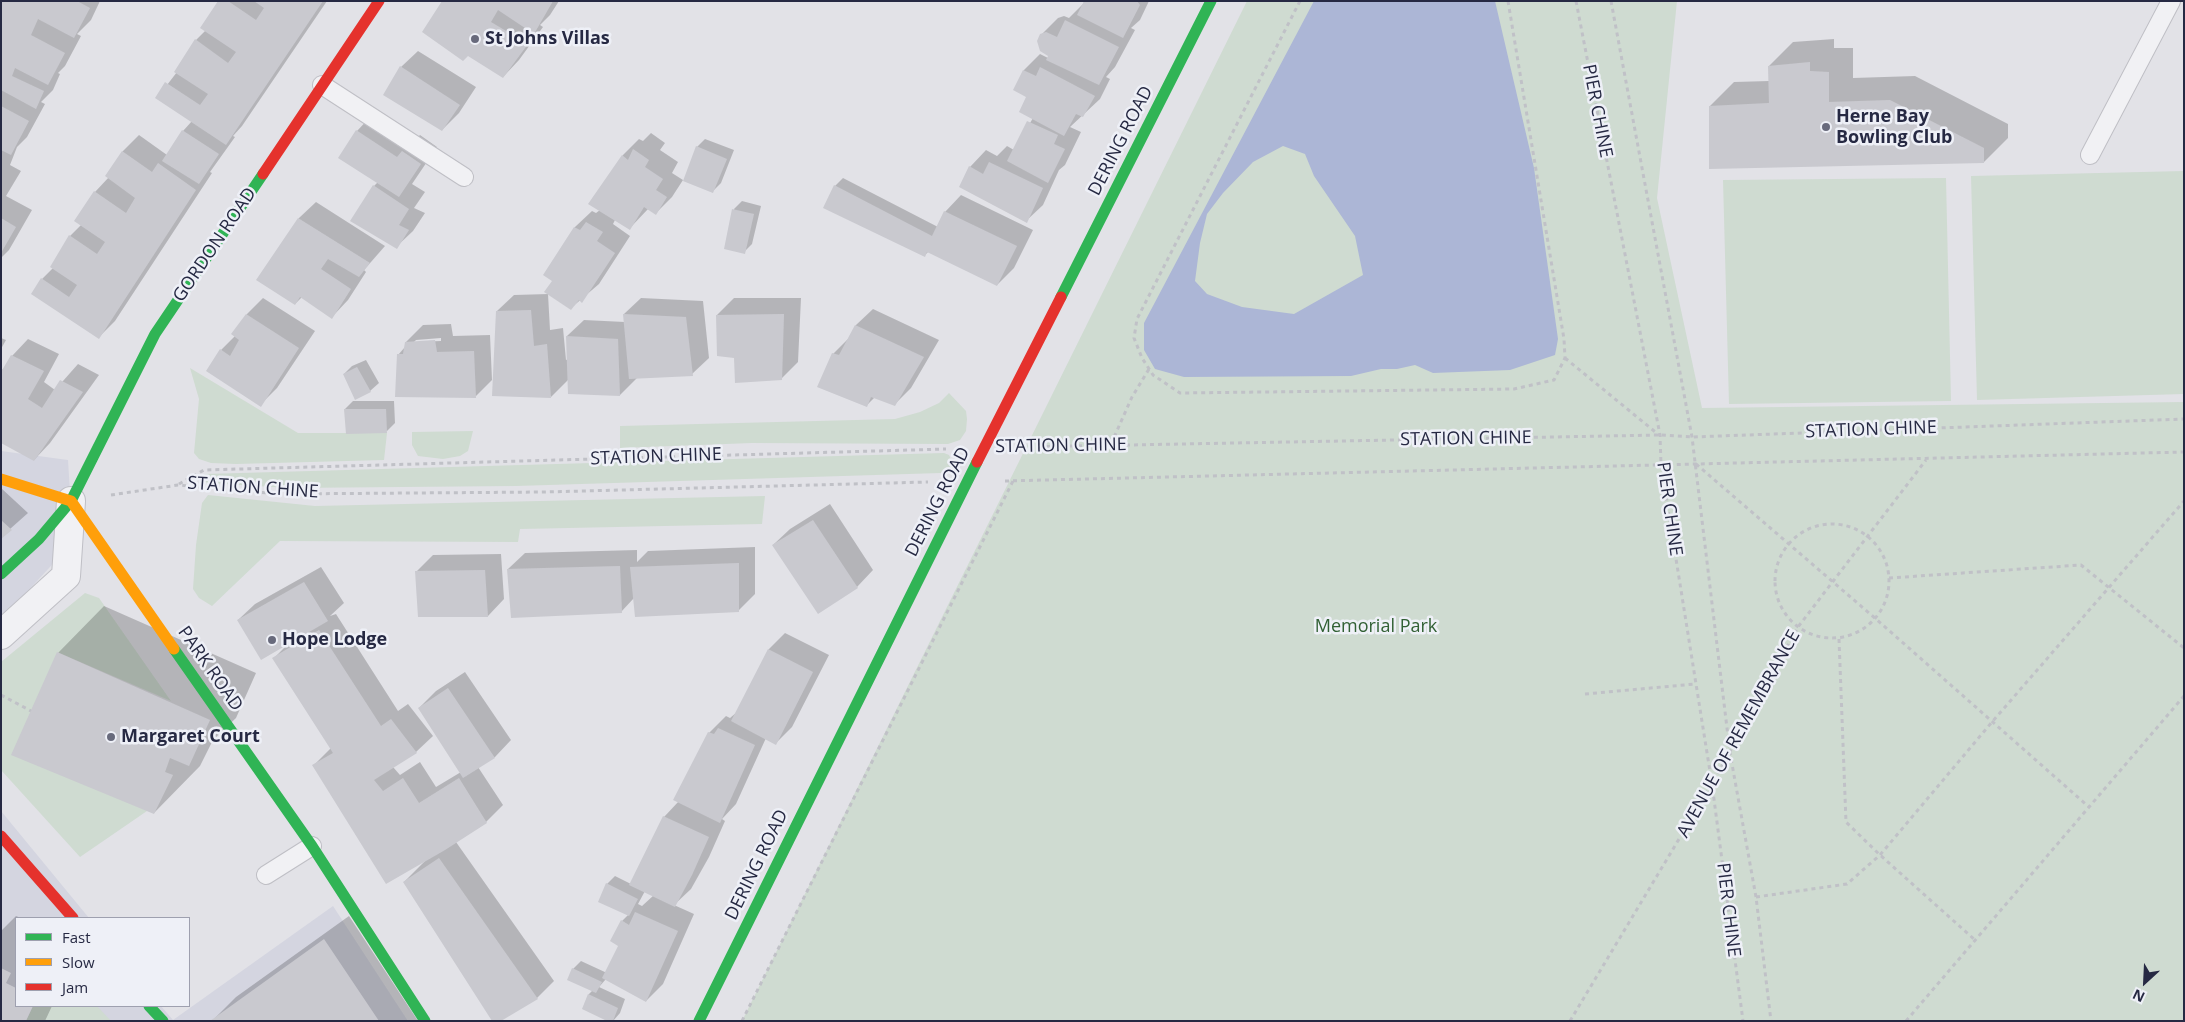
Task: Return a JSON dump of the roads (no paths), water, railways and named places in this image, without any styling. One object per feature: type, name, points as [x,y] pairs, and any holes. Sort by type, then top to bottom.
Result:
[{"type":"street","name":"GORDON ROAD","points":[[1,574],[39,539],[71,500],[156,334],[379,1]]},
{"type":"street","name":"DERING ROAD","points":[[699,1021],[967,481],[986,448],[1211,1]]},
{"type":"street","points":[[1,479],[71,500]]},
{"type":"street","name":"GORDON ROAD","points":[[1,635],[66,576],[71,500]]},
{"type":"street","name":"PARK ROAD","points":[[71,500],[312,846],[425,1021]]},
{"type":"street","points":[[1,836],[72,917]]},
{"type":"street","points":[[150,1007],[162,1021]]},
{"type":"lane","points":[[2090,155],[2171,1]]},
{"type":"lane","points":[[322,85],[464,177]]},
{"type":"lane","points":[[266,875],[312,846]]},
{"type":"water","points":[[1314,1],[1495,1],[1534,168],[1558,339],[1555,355],[1510,370],[1433,373],[1415,365],[1397,369],[1381,369],[1351,376],[1184,377],[1155,369],[1144,350],[1144,323]],"holes":[[[1283,146],[1305,154],[1314,176],[1355,236],[1363,275],[1294,314],[1242,307],[1207,294],[1195,281],[1200,243],[1207,214],[1223,193],[1253,162]]]},
{"type":"place","name":"St Johns Villas","points":[[475,39]]},
{"type":"place","name":"Herne Bay Bowling Club","points":[[1826,127]]},
{"type":"place","name":"Hope Lodge","points":[[272,640]]},
{"type":"place","name":"Margaret Court","points":[[111,737]]},
{"type":"park label","name":"Memorial Park","points":[[1376,627]]}]
